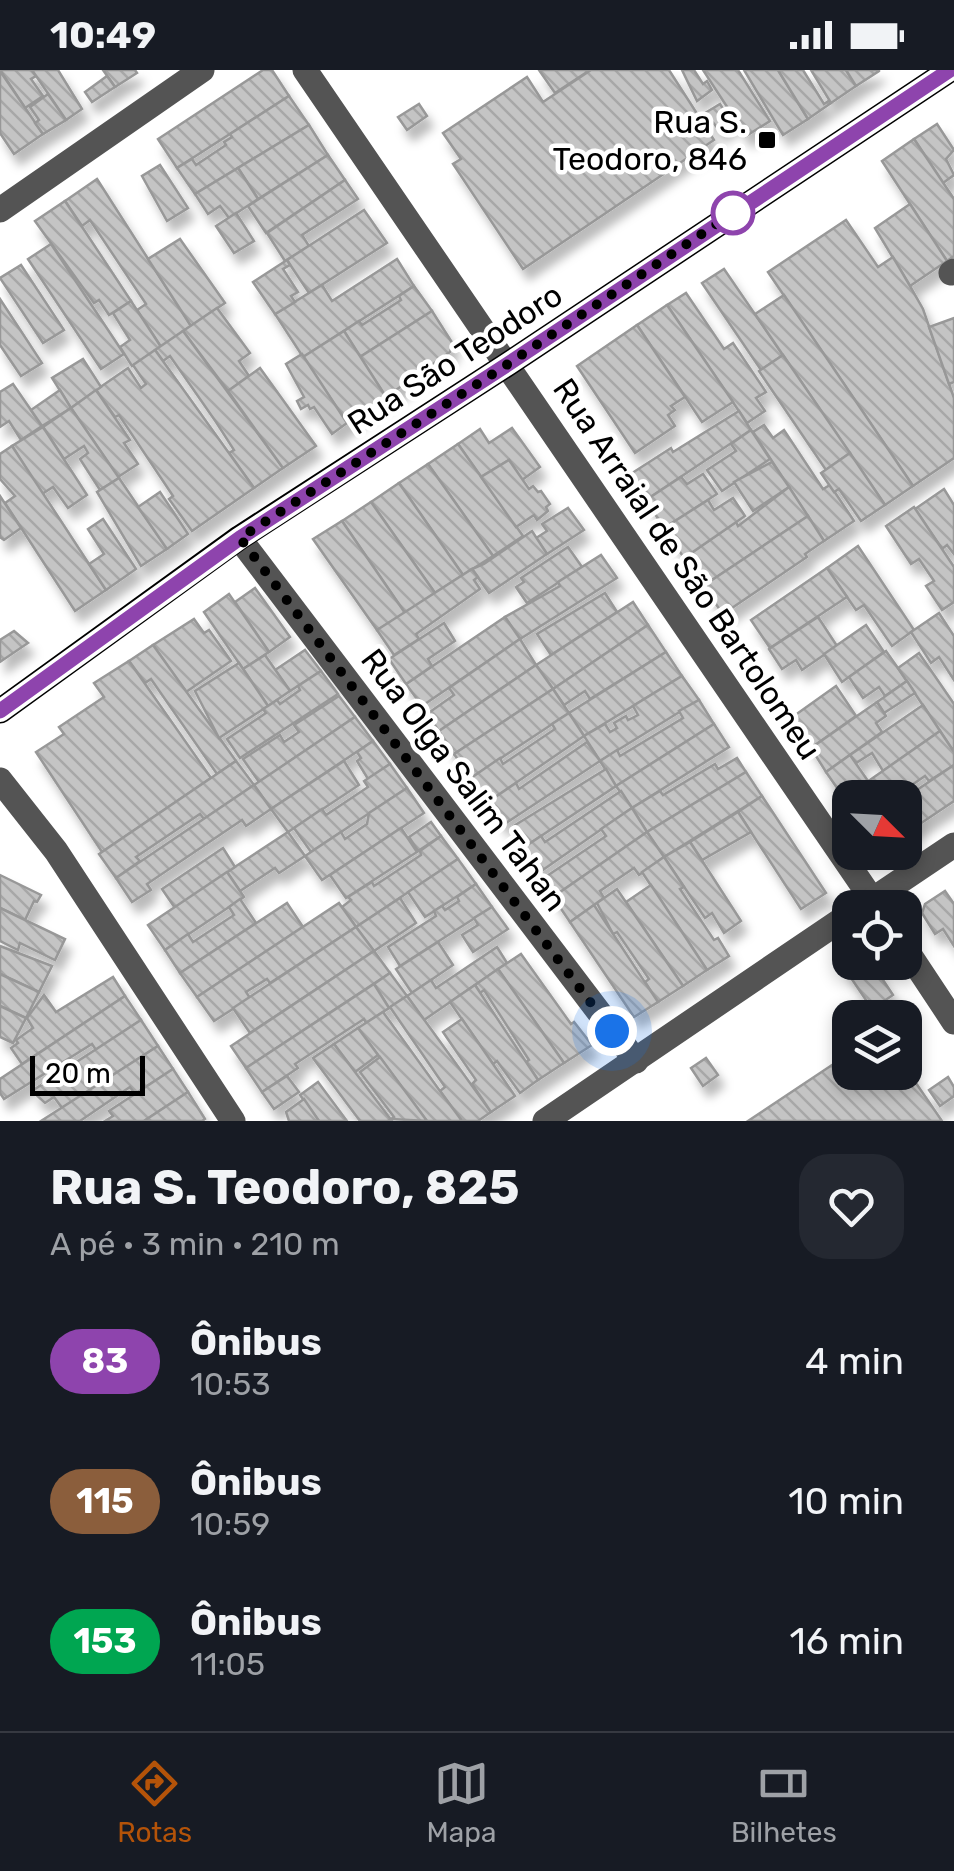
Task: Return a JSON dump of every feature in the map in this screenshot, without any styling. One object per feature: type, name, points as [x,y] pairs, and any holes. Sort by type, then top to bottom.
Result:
[{"type":"main road","name":"Rua São Teodoro","points":[[0,711],[240,538],[950,70]]},
{"type":"street","points":[[0,210],[202,70]]},
{"type":"street","name":"Rua Arraial de São Bartolomeu","points":[[305,70],[508,364],[860,890]]},
{"type":"street","name":"Rua Olga Salim Tahan","points":[[240,538],[636,1062]]},
{"type":"street","points":[[0,780],[56,852],[233,1121]]},
{"type":"street","points":[[891,890],[954,845]]},
{"type":"street","points":[[545,1121],[832,926]]},
{"type":"street","points":[[922,974],[954,1022]]},
{"type":"building","points":[[0,70],[32,70],[36,76],[31,79],[43,96],[25,108]]},
{"type":"building","points":[[32,70],[58,70],[82,109],[66,120]]},
{"type":"building","points":[[103,70],[135,70],[137,73],[115,87]]},
{"type":"building","points":[[263,70],[272,70],[289,96],[177,168],[158,139]]},
{"type":"building","points":[[539,70],[590,70],[555,93]]},
{"type":"building","points":[[591,70],[669,70],[714,140],[523,269],[453,164],[461,159],[443,133],[527,77],[543,102]]},
{"type":"building","points":[[682,70],[694,70],[712,90],[697,101]]},
{"type":"building","points":[[703,70],[738,70],[770,121],[746,136]]},
{"type":"building","points":[[744,70],[778,70],[808,119],[783,135]]},
{"type":"building","points":[[778,70],[803,70],[824,104],[830,100],[831,103],[808,119]]},
{"type":"building","points":[[811,70],[846,70],[856,86],[831,103]]},
{"type":"building","points":[[846,70],[879,70],[879,71],[856,86]]},
{"type":"building","points":[[0,71],[43,134],[14,154],[0,133]]},
{"type":"building","points":[[107,76],[115,87],[92,102],[85,92]]},
{"type":"building","points":[[48,94],[66,120],[43,134],[30,107]]},
{"type":"building","points":[[289,96],[309,125],[195,194],[177,168],[192,159],[196,165],[226,145],[230,134]]},
{"type":"building","points":[[419,104],[427,116],[407,130],[398,117]]},
{"type":"building","points":[[720,104],[732,123],[720,131],[705,113]]},
{"type":"building","points":[[937,124],[954,150],[946,159],[954,175],[943,183],[914,139]]},
{"type":"building","points":[[309,125],[328,155],[258,199],[238,168]]},
{"type":"building","points":[[914,139],[954,199],[954,256],[947,261],[882,161]]},
{"type":"building","points":[[328,155],[345,180],[266,233],[248,206]]},
{"type":"building","points":[[160,165],[188,208],[167,221],[142,176]]},
{"type":"building","points":[[238,168],[258,199],[229,218],[220,206],[208,214],[195,194]]},
{"type":"building","points":[[97,179],[191,326],[161,347],[137,310],[146,304],[90,220],[82,226],[65,201]]},
{"type":"building","points":[[345,180],[358,199],[302,235],[309,246],[285,261],[267,233]]},
{"type":"building","points":[[65,201],[131,301],[109,315],[99,300],[94,303],[35,221]]},
{"type":"building","points":[[910,204],[947,261],[910,286],[875,228]]},
{"type":"building","points":[[364,210],[387,243],[309,293],[287,260]]},
{"type":"building","points":[[236,213],[254,241],[234,253],[216,226]]},
{"type":"building","points":[[846,220],[878,267],[893,257],[923,309],[954,398],[954,458],[913,486],[768,272]]},
{"type":"building","points":[[180,239],[225,303],[191,326],[148,259]]},
{"type":"building","points":[[51,244],[124,354],[101,369],[28,259]]},
{"type":"building","points":[[397,259],[414,286],[303,357],[275,314],[322,285],[332,301]]},
{"type":"building","points":[[287,260],[290,265],[283,269],[298,292],[291,296],[295,302],[275,314],[253,282]]},
{"type":"building","points":[[21,265],[64,330],[43,343],[0,278]]},
{"type":"building","points":[[724,269],[783,355],[761,370],[702,283]]},
{"type":"building","points":[[414,286],[432,311],[360,357],[344,331],[359,321],[362,325],[401,300],[399,296]]},
{"type":"building","points":[[686,293],[724,349],[733,343],[766,392],[756,398],[765,411],[747,423],[667,305]]},
{"type":"building","points":[[784,295],[913,486],[885,505],[755,314]]},
{"type":"building","points":[[0,299],[42,363],[21,376],[0,345]]},
{"type":"building","points":[[131,301],[161,347],[132,366],[120,347],[130,340],[113,313]]},
{"type":"building","points":[[667,305],[733,402],[702,422],[637,325]]},
{"type":"building","points":[[217,308],[250,353],[239,361],[249,376],[228,391],[183,331]]},
{"type":"building","points":[[432,311],[453,344],[450,352],[386,397],[360,357]]},
{"type":"building","points":[[954,318],[954,382],[949,384],[929,327]]},
{"type":"building","points":[[637,325],[685,397],[671,406],[675,410],[668,415],[675,426],[635,453],[577,366]]},
{"type":"building","points":[[183,331],[283,468],[254,488],[229,453],[234,450],[170,356],[163,361],[155,350]]},
{"type":"building","points":[[344,331],[386,397],[347,423],[303,357]]},
{"type":"building","points":[[155,350],[254,488],[192,531],[119,415],[115,417],[96,390],[128,368],[141,388],[146,384],[133,365]]},
{"type":"building","points":[[302,354],[347,423],[332,434],[314,407],[301,409],[297,401],[304,397],[286,364]]},
{"type":"building","points":[[783,355],[850,453],[826,470],[759,371]]},
{"type":"building","points":[[83,359],[101,387],[71,408],[52,378]]},
{"type":"building","points":[[260,368],[316,446],[283,468],[228,391]]},
{"type":"building","points":[[13,384],[42,426],[21,440],[9,421],[0,427],[0,392]]},
{"type":"building","points":[[60,390],[71,408],[42,426],[31,410]]},
{"type":"building","points":[[96,390],[130,440],[124,443],[138,464],[118,477],[71,408]]},
{"type":"building","points":[[71,408],[119,478],[100,490],[80,459],[88,453],[84,446],[64,459],[43,427]]},
{"type":"building","points":[[739,411],[751,430],[646,500],[629,475]]},
{"type":"building","points":[[764,425],[773,438],[784,430],[823,489],[830,485],[854,521],[824,541],[753,432]]},
{"type":"building","points":[[43,427],[87,495],[68,508],[53,487],[42,494],[12,446]]},
{"type":"building","points":[[512,428],[540,467],[522,480],[509,460],[481,477],[458,444],[480,429],[489,443]]},
{"type":"building","points":[[751,430],[770,459],[722,491],[707,470],[736,451],[731,444]]},
{"type":"building","points":[[458,444],[523,536],[493,556],[428,464]]},
{"type":"building","points":[[12,446],[106,590],[75,611],[5,503],[15,496],[0,479],[0,454]]},
{"type":"building","points":[[850,453],[885,505],[861,521],[839,489],[834,492],[821,473]]},
{"type":"building","points":[[509,460],[529,489],[533,486],[541,491],[550,504],[537,520],[534,515],[516,527],[481,477]]},
{"type":"building","points":[[772,462],[789,487],[753,511],[734,482]]},
{"type":"building","points":[[428,464],[493,556],[463,575],[399,483]]},
{"type":"building","points":[[703,474],[717,494],[664,528],[646,500],[681,477],[687,484]]},
{"type":"building","points":[[119,478],[167,549],[141,566],[97,492]]},
{"type":"building","points":[[399,483],[463,575],[435,593],[371,502]]},
{"type":"building","points":[[789,487],[808,516],[703,586],[684,558],[736,522],[738,526]]},
{"type":"building","points":[[944,489],[954,505],[954,554],[947,545],[942,549],[915,509]]},
{"type":"building","points":[[160,492],[188,534],[167,549],[138,507]]},
{"type":"building","points":[[0,496],[21,528],[4,540],[0,537]]},
{"type":"building","points":[[733,498],[745,516],[684,558],[664,528],[708,500],[714,510]]},
{"type":"building","points":[[371,502],[435,593],[405,613],[342,521]]},
{"type":"building","points":[[914,507],[954,567],[954,602],[942,610],[926,586],[934,581],[919,559],[911,564],[886,526]]},
{"type":"building","points":[[568,508],[584,530],[547,554],[536,538],[547,531],[542,524]]},
{"type":"building","points":[[808,516],[824,541],[805,554],[807,557],[723,614],[703,586]]},
{"type":"building","points":[[103,519],[136,569],[106,590],[89,564],[104,554],[88,529]]},
{"type":"building","points":[[342,521],[405,613],[377,630],[313,539]]},
{"type":"building","points":[[532,531],[547,554],[489,593],[472,569]]},
{"type":"building","points":[[858,546],[914,630],[892,646],[864,605],[856,610],[827,568]]},
{"type":"building","points":[[568,547],[582,567],[527,603],[516,587],[524,582],[521,578]]},
{"type":"building","points":[[601,555],[617,578],[520,639],[505,617],[560,586],[558,582]]},
{"type":"building","points":[[827,568],[847,597],[770,648],[751,620]]},
{"type":"building","points":[[472,569],[480,589],[416,634],[419,639],[394,655],[377,630]]},
{"type":"building","points":[[255,588],[290,637],[269,652],[235,602]]},
{"type":"building","points":[[605,593],[617,612],[551,655],[537,634]]},
{"type":"building","points":[[229,594],[269,652],[243,669],[204,612]]},
{"type":"building","points":[[633,602],[648,625],[553,689],[536,665]]},
{"type":"building","points":[[939,613],[954,636],[954,680],[939,657],[931,663],[911,632]]},
{"type":"building","points":[[505,617],[520,639],[422,706],[406,684]]},
{"type":"building","points":[[818,617],[837,646],[802,670],[796,660],[782,669],[769,649]]},
{"type":"building","points":[[194,619],[204,633],[209,630],[231,661],[186,692],[153,645]]},
{"type":"building","points":[[444,623],[455,641],[428,659],[432,666],[406,684],[389,659]]},
{"type":"building","points":[[648,625],[666,652],[590,699],[585,691],[564,705],[553,689]]},
{"type":"building","points":[[866,625],[884,652],[842,682],[824,654]]},
{"type":"building","points":[[14,631],[28,643],[0,662],[0,640]]},
{"type":"building","points":[[520,639],[536,665],[439,731],[427,714],[454,695],[449,688]]},
{"type":"building","points":[[153,645],[236,761],[217,774],[151,679],[145,683],[129,661]]},
{"type":"building","points":[[305,650],[321,671],[290,691],[275,670]]},
{"type":"building","points":[[886,651],[907,681],[885,696],[879,687],[863,698],[849,677]]},
{"type":"building","points":[[666,652],[682,676],[584,736],[569,713]]},
{"type":"building","points":[[919,653],[954,704],[954,752],[898,668]]},
{"type":"building","points":[[265,655],[290,691],[268,706],[243,669]]},
{"type":"building","points":[[129,661],[211,778],[102,852],[36,752],[64,734],[59,727],[104,697],[94,683]]},
{"type":"building","points":[[239,663],[268,706],[219,738],[195,691]]},
{"type":"building","points":[[536,665],[553,689],[454,754],[439,731]]},
{"type":"building","points":[[321,671],[338,694],[240,758],[227,739],[266,713],[263,709],[277,700],[280,704]]},
{"type":"building","points":[[682,676],[699,700],[600,761],[584,736],[605,724],[610,732],[617,728],[614,723],[638,715],[633,706]]},
{"type":"building","points":[[907,681],[915,693],[884,713],[877,702]]},
{"type":"building","points":[[836,686],[856,716],[811,748],[791,718]]},
{"type":"building","points":[[553,689],[569,713],[471,778],[454,754]]},
{"type":"building","points":[[339,696],[355,717],[259,782],[243,759],[280,735],[284,742],[299,732],[294,725]]},
{"type":"building","points":[[699,700],[714,724],[616,786],[600,761],[617,750],[620,756],[683,718],[679,711]]},
{"type":"building","points":[[877,702],[886,716],[876,723],[882,732],[826,772],[811,748]]},
{"type":"building","points":[[923,705],[940,731],[883,771],[872,753],[856,763],[850,755]]},
{"type":"building","points":[[569,713],[584,736],[488,802],[471,778],[500,758],[503,764],[555,729],[552,724]]},
{"type":"building","points":[[355,717],[373,741],[271,809],[254,785]]},
{"type":"building","points":[[714,724],[729,747],[632,808],[616,786]]},
{"type":"building","points":[[940,731],[954,752],[954,765],[929,781],[925,776],[919,780],[870,780]]},
{"type":"building","points":[[373,741],[390,764],[368,779],[357,761],[361,758],[357,752]]},
{"type":"building","points":[[587,742],[600,761],[503,825],[488,802],[516,783],[519,789]]},
{"type":"building","points":[[850,755],[867,780],[832,781],[826,772]]},
{"type":"building","points":[[737,758],[746,772],[647,832],[632,808],[660,791],[663,795],[715,764],[718,769]]},
{"type":"building","points":[[236,761],[254,785],[204,819],[200,814],[136,857],[140,861],[116,878],[99,854]]},
{"type":"building","points":[[344,761],[359,785],[288,832],[271,809]]},
{"type":"building","points":[[390,764],[407,788],[311,852],[294,828],[322,809],[326,815],[368,787],[364,781]]},
{"type":"building","points":[[954,765],[954,801],[922,823],[922,787]]},
{"type":"building","points":[[606,769],[616,786],[520,850],[513,839],[519,836],[512,827]]},
{"type":"building","points":[[746,772],[762,796],[664,857],[647,832]]},
{"type":"building","points":[[254,785],[271,809],[246,826],[242,820],[147,884],[151,890],[132,902],[116,878]]},
{"type":"building","points":[[407,788],[424,813],[322,880],[305,856],[341,832],[345,839],[367,824],[369,813]]},
{"type":"building","points":[[621,791],[632,808],[537,874],[520,850],[541,836],[545,842]]},
{"type":"building","points":[[762,796],[826,893],[801,909],[738,812]]},
{"type":"building","points":[[632,808],[647,832],[553,897],[541,880],[606,836],[601,829]]},
{"type":"building","points":[[738,812],[751,832],[702,860],[690,842]]},
{"type":"building","points":[[431,822],[441,836],[418,851],[409,837]]},
{"type":"building","points":[[401,828],[417,852],[346,898],[330,875]]},
{"type":"building","points":[[288,832],[305,856],[279,873],[275,868],[240,891],[227,872]]},
{"type":"building","points":[[647,832],[664,857],[639,875],[634,868],[600,891],[604,898],[570,922],[553,897]]},
{"type":"building","points":[[441,836],[458,859],[356,927],[342,907],[351,900],[348,897],[372,882],[374,886],[421,855],[420,851]]},
{"type":"building","points":[[690,842],[741,921],[724,933],[712,913],[705,918],[664,857]]},
{"type":"building","points":[[223,848],[235,867],[175,908],[162,889]]},
{"type":"building","points":[[664,857],[684,887],[680,889],[729,956],[707,970],[642,872]]},
{"type":"building","points":[[458,859],[476,884],[425,917],[408,892]]},
{"type":"building","points":[[227,872],[244,897],[165,950],[148,925]]},
{"type":"building","points":[[0,875],[41,895],[25,920],[0,908]]},
{"type":"building","points":[[476,884],[492,907],[400,966],[388,947],[436,916],[434,911],[442,906],[445,910],[459,901],[457,897]]},
{"type":"building","points":[[651,885],[707,970],[683,986],[626,902]]},
{"type":"building","points":[[617,889],[683,986],[658,1002],[645,982],[649,979],[617,932],[613,934],[597,903]]},
{"type":"building","points":[[945,891],[954,904],[954,946],[943,929],[935,934],[922,913],[925,904]]},
{"type":"building","points":[[400,898],[416,923],[374,951],[356,927]]},
{"type":"building","points":[[240,899],[256,923],[180,973],[165,950],[188,934],[193,942],[234,915],[229,907]]},
{"type":"building","points":[[287,903],[303,927],[197,997],[180,973]]},
{"type":"building","points":[[339,903],[356,927],[270,983],[267,979],[246,992],[250,998],[214,1021],[197,997]]},
{"type":"building","points":[[594,905],[658,1002],[634,1017],[570,922]]},
{"type":"building","points":[[492,907],[508,929],[473,952],[462,935],[478,925],[474,918]]},
{"type":"building","points":[[0,908],[65,939],[55,960],[20,943],[18,950],[0,941]]},
{"type":"building","points":[[356,927],[374,951],[250,1033],[233,1008]]},
{"type":"building","points":[[438,942],[453,965],[412,993],[396,969]]},
{"type":"building","points":[[0,946],[52,966],[39,992],[0,974]]},
{"type":"building","points":[[497,947],[507,963],[424,1020],[407,996],[431,980],[436,988]]},
{"type":"building","points":[[374,951],[390,973],[246,1068],[231,1046]]},
{"type":"building","points":[[521,954],[571,1024],[574,1022],[592,1045],[564,1063],[498,969]]},
{"type":"building","points":[[498,969],[564,1063],[538,1080],[484,990],[480,993],[475,985]]},
{"type":"building","points":[[390,973],[407,996],[389,1008],[374,984]]},
{"type":"building","points":[[0,974],[39,992],[26,1018],[0,1006]]},
{"type":"building","points":[[113,977],[125,996],[22,1064],[11,1048],[33,1028],[27,1018],[44,995],[56,1012]]},
{"type":"building","points":[[852,980],[883,980],[893,995],[886,1000],[866,1000]]},
{"type":"building","points":[[374,984],[389,1008],[366,1023],[364,1019],[295,1064],[298,1068],[262,1092],[246,1068]]},
{"type":"building","points":[[475,985],[538,1080],[520,1093],[497,1061],[493,1064],[450,1002]]},
{"type":"building","points":[[125,996],[141,1020],[96,1050],[92,1044],[4,1099],[0,1079]]},
{"type":"building","points":[[407,996],[491,1112],[478,1121],[462,1121],[440,1091],[445,1087],[390,1007]]},
{"type":"building","points":[[0,1006],[26,1018],[13,1043],[0,1037]]},
{"type":"building","points":[[383,1012],[462,1121],[427,1121],[358,1028]]},
{"type":"building","points":[[462,1019],[515,1096],[491,1112],[472,1084],[476,1080],[443,1032]]},
{"type":"building","points":[[141,1020],[158,1046],[62,1108],[54,1097],[45,1103],[32,1091]]},
{"type":"building","points":[[358,1028],[378,1055],[355,1072],[334,1044]]},
{"type":"building","points":[[334,1044],[392,1121],[360,1121],[313,1058]]},
{"type":"building","points":[[158,1046],[173,1069],[135,1094],[130,1087],[80,1121],[41,1121]]},
{"type":"building","points":[[380,1057],[427,1121],[391,1119],[394,1117],[360,1072]]},
{"type":"building","points":[[706,1058],[718,1075],[703,1086],[691,1068]]},
{"type":"building","points":[[832,1065],[832,1090],[921,1090],[942,1121],[748,1121]]},
{"type":"building","points":[[173,1069],[188,1092],[144,1121],[105,1121],[113,1116],[109,1111]]},
{"type":"building","points":[[287,1076],[299,1092],[274,1109],[262,1092]]},
{"type":"building","points":[[948,1077],[954,1096],[940,1106],[929,1090]]},
{"type":"building","points":[[318,1082],[347,1121],[319,1121],[300,1095]]},
{"type":"building","points":[[188,1092],[205,1119],[202,1121],[144,1121]]},
{"type":"building","points":[[304,1099],[319,1121],[289,1121],[286,1112]]},
{"type":"bus line","name":"83","points":[[0,711],[240,538],[950,70]]},
{"type":"place","name":"Rua S. Teodoro, 846","points":[[767,140]]},
{"type":"route","points":[[612,1031],[240,538],[733,213]]}]
